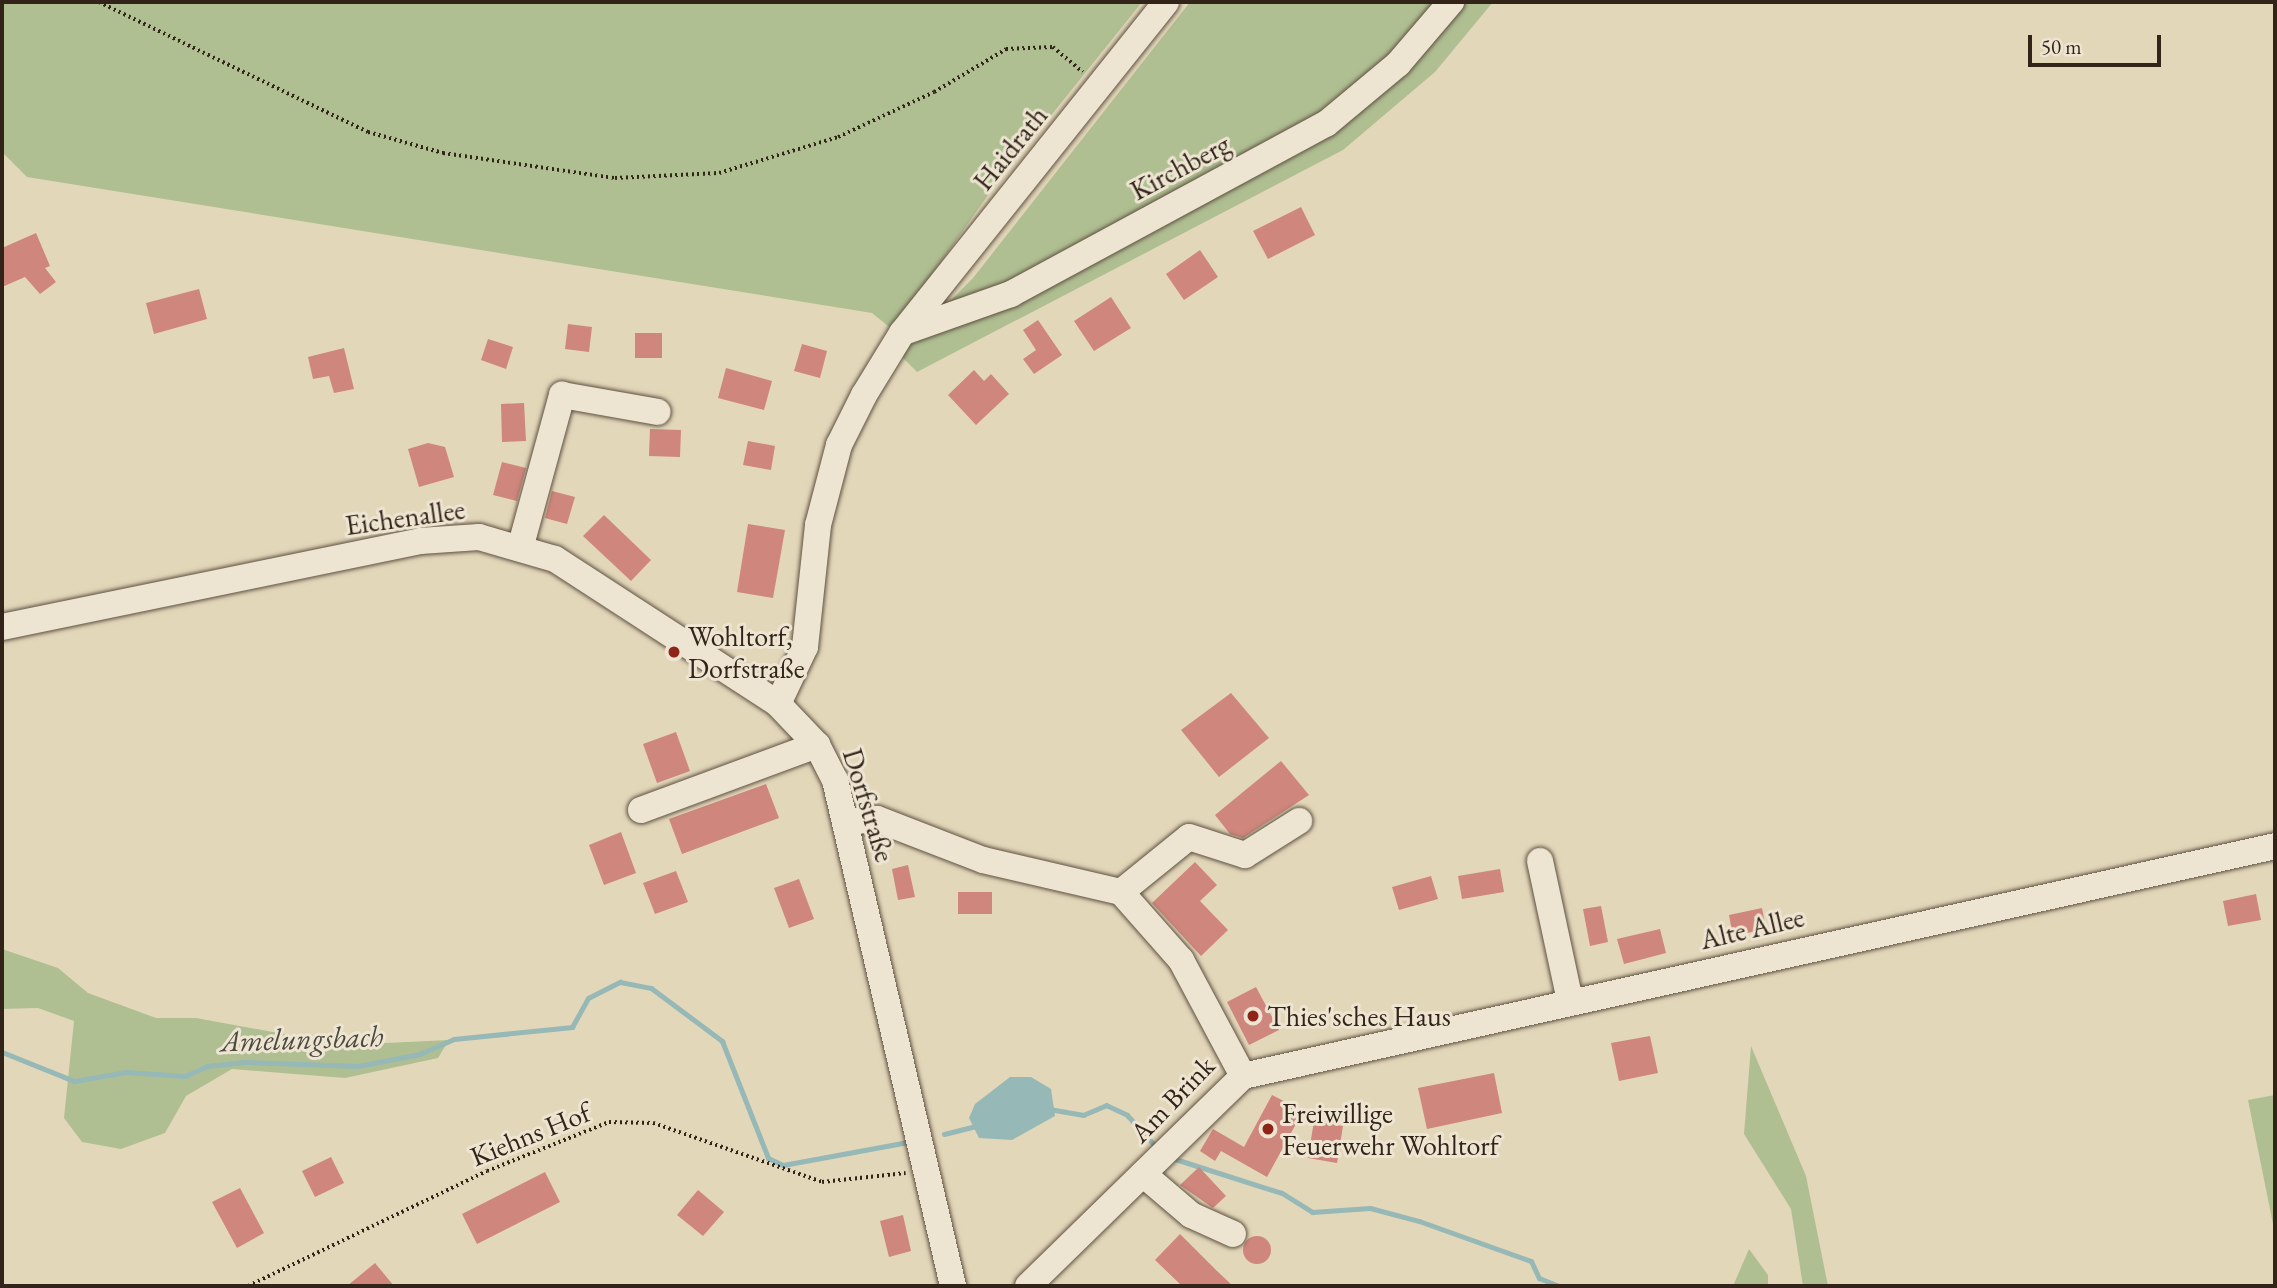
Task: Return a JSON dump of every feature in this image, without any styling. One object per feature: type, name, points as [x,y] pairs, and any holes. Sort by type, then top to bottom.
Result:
[{"type":"street","name":"Haidrath","points":[[902,333],[1166,2]]},
{"type":"street","name":"Kirchberg","points":[[902,333],[1012,293],[1326,124],[1398,64],[1451,2]]},
{"type":"street","points":[[778,704],[805,647],[818,525],[839,445],[902,333]]},
{"type":"street","points":[[521,545],[563,394],[658,412]]},
{"type":"street","name":"Eichenallee","points":[[2,627],[420,541],[479,537],[521,545],[555,559],[778,704]]},
{"type":"street","name":"Dorfstraße","points":[[778,704],[817,745],[847,822],[924,1170],[953,1286]]},
{"type":"street","points":[[641,810],[817,745]]},
{"type":"street","points":[[847,822],[877,819],[983,860],[1121,892],[1189,837],[1245,855],[1299,821]]},
{"type":"street","name":"Alte Allee","points":[[1243,1076],[2275,846]]},
{"type":"street","points":[[1540,861],[1570,1001]]},
{"type":"street","name":"Am Brink","points":[[1028,1286],[1243,1076],[1181,960],[1121,892]]},
{"type":"street","points":[[1143,1174],[1191,1215],[1233,1234]]},
{"type":"path","points":[[99,2],[368,132],[443,153],[615,178],[719,173],[838,137],[934,92],[1006,49],[1053,47],[1100,86]]},
{"type":"path","name":"Kiehns Hof","points":[[248,1286],[488,1171],[609,1122],[653,1123],[822,1182],[924,1170]]},
{"type":"green space","points":[[2,2],[1142,2],[993,188],[893,330],[872,313],[27,177],[2,152]]},
{"type":"green space","points":[[1190,2],[1493,2],[1435,72],[1343,150],[917,372],[898,353],[973,278]]},
{"type":"green space","points":[[2,949],[58,968],[88,993],[156,1018],[196,1018],[344,1045],[449,1040],[438,1058],[345,1078],[232,1069],[186,1096],[165,1133],[121,1149],[82,1142],[64,1118],[74,1021],[38,1008],[2,1009]]},
{"type":"green space","points":[[1751,1046],[1806,1176],[1828,1286],[1803,1286],[1791,1209],[1744,1134]]},
{"type":"green space","points":[[2275,1095],[2275,1234],[2248,1100]]},
{"type":"green space","points":[[1749,1249],[1768,1275],[1768,1286],[1733,1286]]},
{"type":"water","points":[[1010,1077],[1031,1077],[1051,1089],[1055,1116],[1012,1140],[979,1138],[969,1118],[975,1104]]},
{"type":"building","points":[[1301,207],[1315,235],[1268,259],[1253,231]]},
{"type":"building","points":[[36,233],[50,266],[45,268],[56,282],[40,294],[25,277],[2,287],[2,248]]},
{"type":"building","points":[[1200,250],[1218,277],[1184,300],[1166,274]]},
{"type":"building","points":[[199,289],[207,319],[154,334],[146,303]]},
{"type":"building","points":[[1111,297],[1131,328],[1094,351],[1074,321]]},
{"type":"building","points":[[1038,320],[1062,355],[1034,374],[1023,359],[1036,350],[1023,330]]},
{"type":"building","points":[[568,324],[592,327],[589,352],[565,349]]},
{"type":"building","points":[[635,333],[662,333],[662,358],[635,358]]},
{"type":"building","points":[[488,339],[513,347],[506,369],[481,360]]},
{"type":"building","points":[[802,344],[827,351],[820,378],[794,371]]},
{"type":"building","points":[[344,348],[354,389],[334,393],[329,376],[313,379],[308,357]]},
{"type":"building","points":[[726,368],[772,381],[764,410],[718,398]]},
{"type":"building","points":[[974,370],[984,381],[991,374],[1009,394],[976,425],[948,395]]},
{"type":"building","points":[[524,403],[526,441],[502,442],[501,404]]},
{"type":"building","points":[[650,429],[681,430],[680,457],[649,456]]},
{"type":"building","points":[[748,441],[775,446],[771,470],[743,465]]},
{"type":"building","points":[[428,443],[445,447],[454,477],[419,487],[408,449]]},
{"type":"building","points":[[502,462],[526,468],[517,501],[493,495]]},
{"type":"building","points":[[552,491],[575,497],[567,524],[545,518]]},
{"type":"building","points":[[604,515],[651,560],[631,581],[583,536]]},
{"type":"building","points":[[748,524],[785,530],[773,598],[737,592]]},
{"type":"building","points":[[1231,693],[1269,738],[1219,777],[1181,730]]},
{"type":"building","points":[[676,732],[690,771],[657,783],[643,744]]},
{"type":"building","points":[[1281,761],[1309,795],[1243,838],[1230,834],[1215,815]]},
{"type":"building","points":[[766,784],[779,818],[682,854],[669,819]]},
{"type":"building","points":[[621,832],[636,873],[604,885],[589,845]]},
{"type":"building","points":[[1195,862],[1217,885],[1200,901],[1228,930],[1201,956],[1152,903]]},
{"type":"building","points":[[908,865],[915,897],[898,900],[892,869]]},
{"type":"building","points":[[1500,869],[1504,892],[1462,899],[1458,876]]},
{"type":"building","points":[[676,871],[688,902],[655,914],[643,883]]},
{"type":"building","points":[[1431,876],[1438,899],[1399,910],[1392,887]]},
{"type":"building","points":[[799,879],[814,919],[789,928],[774,888]]},
{"type":"building","points":[[958,892],[992,892],[992,914],[958,914]]},
{"type":"building","points":[[2256,894],[2261,920],[2228,926],[2223,901]]},
{"type":"building","points":[[1601,906],[1608,942],[1590,946],[1583,909]]},
{"type":"building","points":[[1762,908],[1766,929],[1733,936],[1729,915]]},
{"type":"building","points":[[1660,929],[1666,953],[1624,964],[1617,939]]},
{"type":"building","name":"Thies'sches Haus","points":[[1256,987],[1279,1030],[1249,1045],[1227,1002]]},
{"type":"building","points":[[1650,1036],[1658,1073],[1619,1081],[1611,1043]]},
{"type":"building","points":[[1494,1073],[1502,1113],[1427,1129],[1418,1088]]},
{"type":"building","points":[[1272,1095],[1303,1111],[1267,1177],[1221,1151],[1215,1161],[1200,1151],[1213,1129],[1244,1147]]},
{"type":"building","points":[[1314,1121],[1343,1126],[1337,1163],[1308,1158]]},
{"type":"building","points":[[331,1157],[344,1183],[315,1197],[302,1171]]},
{"type":"building","points":[[1199,1167],[1226,1196],[1213,1208],[1180,1185]]},
{"type":"building","points":[[545,1172],[560,1202],[477,1244],[462,1214]]},
{"type":"building","points":[[240,1188],[264,1233],[237,1248],[212,1202]]},
{"type":"building","points":[[698,1190],[724,1212],[703,1236],[677,1215]]},
{"type":"building","points":[[903,1215],[911,1251],[889,1257],[880,1221]]},
{"type":"building","points":[[1180,1234],[1233,1286],[1182,1286],[1155,1260]]},
{"type":"building","points":[[1257,1236],[1267,1240],[1271,1250],[1267,1260],[1257,1264],[1247,1260],[1243,1250],[1247,1240]]},
{"type":"building","points":[[375,1263],[394,1286],[347,1286]]},
{"type":"waterway","name":"Amelungsbach","points":[[2,1052],[74,1081],[126,1072],[185,1076],[207,1066],[245,1062],[358,1066],[420,1054],[454,1039],[572,1027],[588,998],[620,982],[651,988],[722,1041],[768,1158],[783,1165],[908,1142]]},
{"type":"waterway","name":"Amelungsbach","points":[[1049,1109],[1083,1115],[1106,1105],[1127,1115],[1158,1149]]},
{"type":"waterway","name":"Amelungsbach","points":[[944,1134],[975,1126]]},
{"type":"waterway","name":"Amelungsbach","points":[[1172,1158],[1282,1193],[1312,1212],[1370,1208],[1419,1221],[1531,1261],[1539,1278],[1559,1286]]},
{"type":"place","name":"Wohltorf, Dorfstraße","points":[[674,652]]},
{"type":"place","name":"Thies'sches Haus","points":[[1253,1016]]},
{"type":"place","name":"Freiwillige Feuerwehr Wohltorf","points":[[1268,1129]]}]
